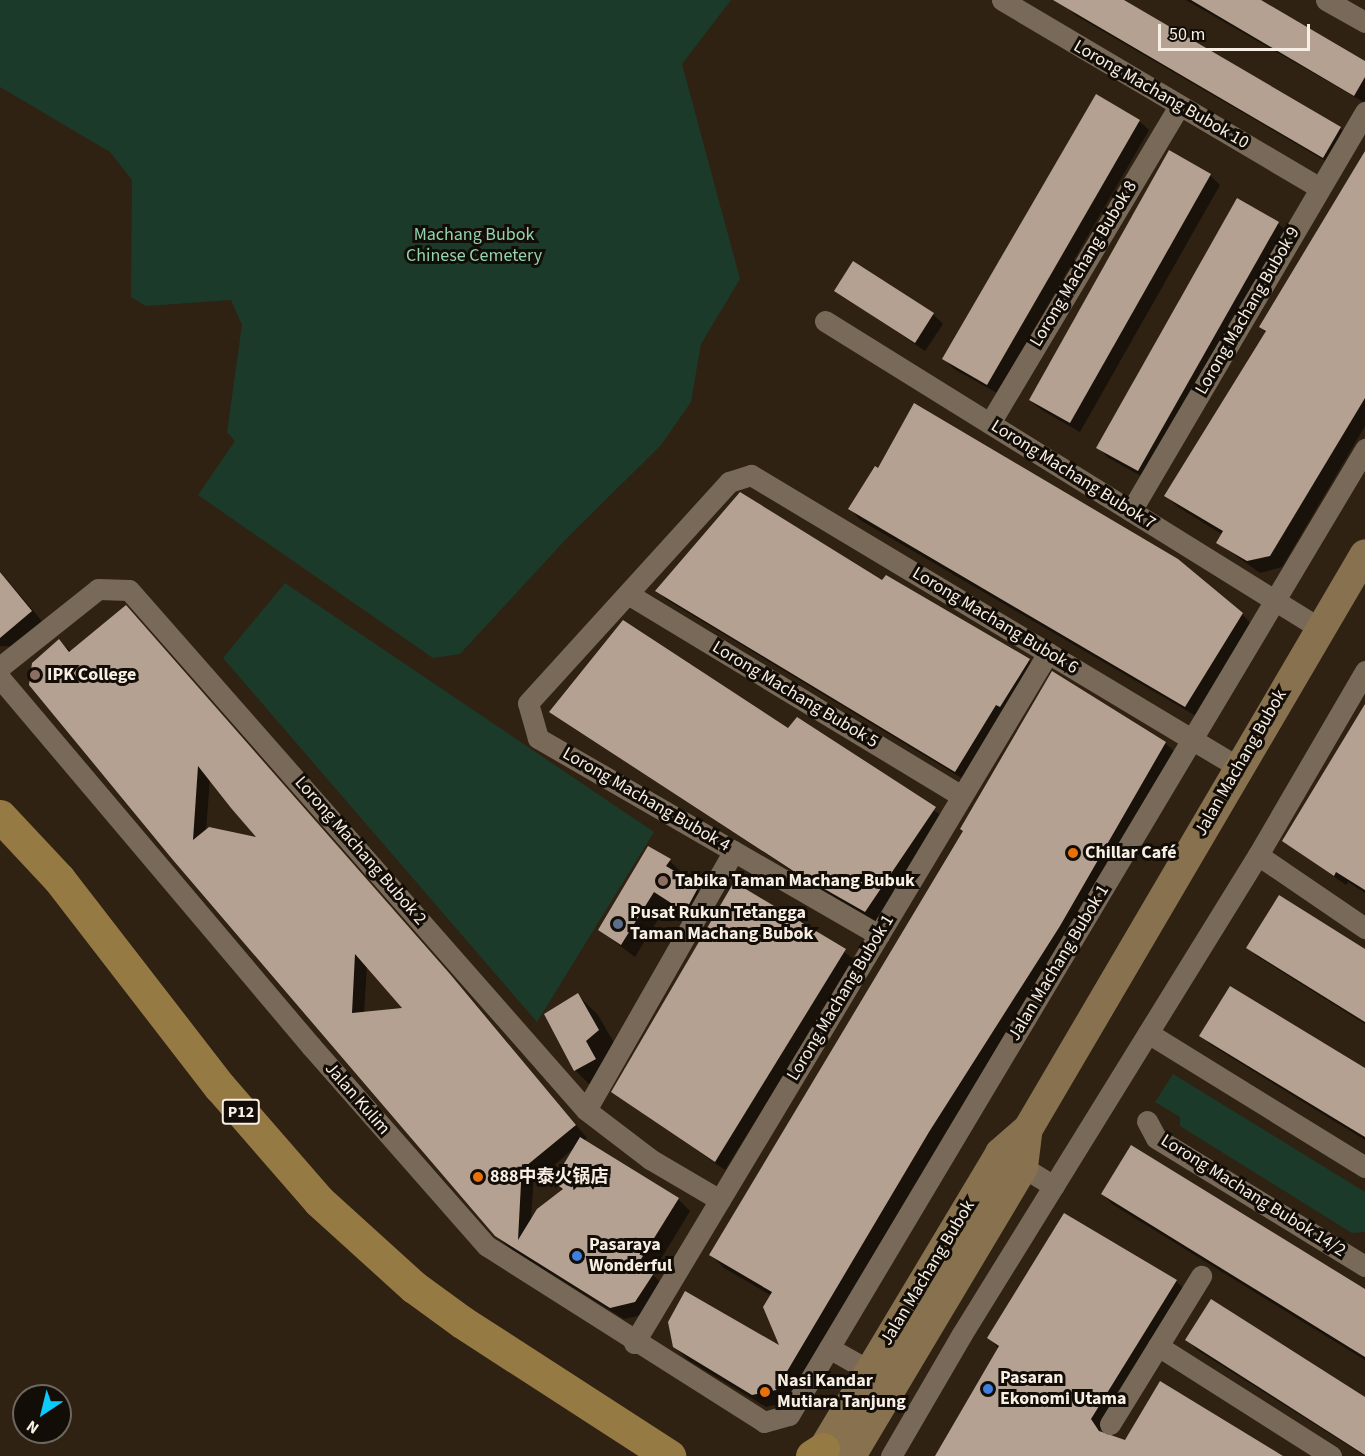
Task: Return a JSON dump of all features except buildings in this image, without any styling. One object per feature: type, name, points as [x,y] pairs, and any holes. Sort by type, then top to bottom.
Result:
[{"type":"main road","name":"Jalan Machang Bubok","points":[[827,1454],[1011,1160],[1238,767],[1365,554]]},
{"type":"main road","name":"P12","points":[[0,816],[59,879],[219,1087],[319,1201],[414,1287],[462,1322],[669,1456]]},
{"type":"main road","name":"Jalan Machang Bubok","points":[[827,1454],[870,1371],[1011,1160]]},
{"type":"street","name":"Lorong Machang Bubok 10","points":[[1002,0],[1320,188]]},
{"type":"street","points":[[1326,0],[1365,22]]},
{"type":"street","name":"Lorong Machang Bubok 8","points":[[990,423],[1179,105]]},
{"type":"street","name":"Lorong Machang Bubok 9","points":[[1131,511],[1365,112]]},
{"type":"street","name":"Lorong Machang Bubok 7","points":[[825,321],[1321,628]]},
{"type":"street","name":"Jalan Machang Bubok 1","points":[[789,1415],[1365,449]]},
{"type":"street","name":"Lorong Machang Bubok 6","points":[[628,594],[729,482],[751,475],[1238,767]]},
{"type":"street","name":"Lorong Machang Bubok 2","points":[[0,667],[98,589],[129,590],[586,1110],[650,1159],[720,1200]]},
{"type":"street","name":"Lorong Machang Bubok 4","points":[[628,594],[528,703],[538,738],[879,935]]},
{"type":"street","name":"Lorong Machang Bubok 5","points":[[628,594],[962,796]]},
{"type":"street","name":"Lorong Machang Bubok 1","points":[[634,1343],[1048,653]]},
{"type":"street","points":[[891,1456],[1258,855],[1365,671]]},
{"type":"street","name":"Jalan Kulim","points":[[0,678],[311,1046],[487,1246],[634,1343],[764,1422],[789,1415]]},
{"type":"street","points":[[586,1110],[734,851]]},
{"type":"street","points":[[1258,855],[1365,928]]},
{"type":"street","points":[[1148,1034],[1365,1167]]},
{"type":"street","name":"Lorong Machang Bubok 14/2","points":[[1147,1121],[1156,1138],[1365,1266]]},
{"type":"street","points":[[1011,1160],[1054,1186]]},
{"type":"street","points":[[1110,1424],[1201,1276]]},
{"type":"street","points":[[1158,1346],[1332,1456]]},
{"type":"street","points":[[829,1348],[870,1371]]},
{"type":"green space","name":"Machang Bubok Chinese Cemetery","points":[[0,0],[731,0],[682,64],[740,279],[701,344],[691,402],[661,445],[567,538],[460,654],[433,658],[198,495],[235,441],[227,432],[242,325],[231,300],[146,306],[131,297],[132,180],[110,152],[0,87]]},
{"type":"green space","points":[[285,583],[654,832],[537,1022],[223,658]]},
{"type":"green space","points":[[1173,1074],[1365,1192],[1365,1232],[1352,1233],[1180,1126],[1180,1117],[1155,1102]]},
{"type":"place","name":"IPK College","points":[[35,675]]},
{"type":"place","name":"Chillar Café","points":[[1073,853]]},
{"type":"place","name":"Tabika Taman Machang Bubuk","points":[[663,881]]},
{"type":"place","name":"Pusat Rukun Tetangga Taman Machang Bubok","points":[[618,924]]},
{"type":"place","name":"888中泰火锅店","points":[[478,1177]]},
{"type":"place","name":"Pasaraya Wonderful","points":[[577,1256]]},
{"type":"place","name":"Pasaran Ekonomi Utama","points":[[988,1389]]},
{"type":"place","name":"Nasi Kandar Mutiara Tanjung","points":[[765,1392]]}]
